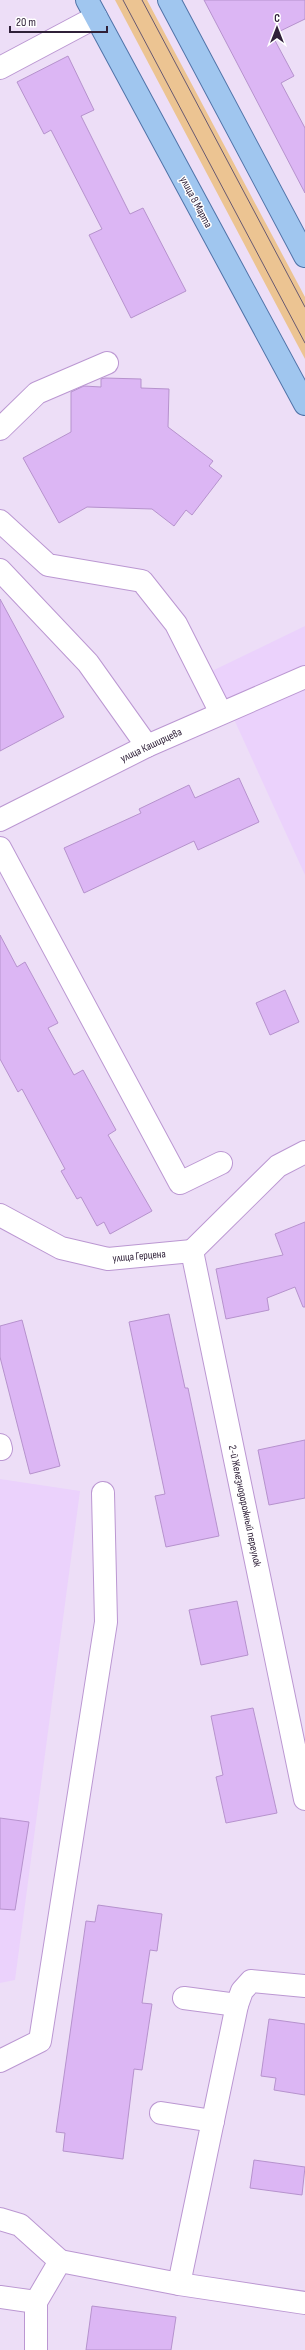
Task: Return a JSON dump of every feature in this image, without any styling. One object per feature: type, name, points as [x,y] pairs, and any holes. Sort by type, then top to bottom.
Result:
[{"type":"main road","points":[[169,0],[305,256]]},
{"type":"main road","name":"улица 8 Марта","points":[[91,9],[305,404]]},
{"type":"street","points":[[0,68],[91,9]]},
{"type":"street","points":[[0,428],[37,393],[107,363]]},
{"type":"street","points":[[0,521],[48,565],[142,581],[176,624],[221,713]]},
{"type":"street","points":[[0,570],[88,663],[147,746]]},
{"type":"street","name":"улица Каширцева","points":[[0,820],[147,746],[305,677]]},
{"type":"street","points":[[0,848],[180,1183],[221,1163]]},
{"type":"street","points":[[192,1251],[278,1166],[305,1152]]},
{"type":"street","name":"улица Герцена","points":[[0,1215],[61,1248],[108,1260],[192,1251]]},
{"type":"street","name":"2-й Железнодорожный переулок","points":[[192,1251],[305,1799]]},
{"type":"street","points":[[0,2061],[40,2041],[106,1622],[103,1493]]},
{"type":"street","points":[[180,2284],[237,2005],[242,1991],[251,1980],[305,1986]]},
{"type":"street","points":[[184,1998],[237,2005]]},
{"type":"street","points":[[161,2113],[213,2121]]},
{"type":"street","points":[[0,2219],[20,2225],[60,2261],[180,2284],[305,2303]]},
{"type":"street","points":[[36,2350],[36,2302],[60,2261]]},
{"type":"street","points":[[0,2297],[36,2302]]},
{"type":"shaded area","points":[[115,0],[147,0],[305,297],[305,359]]},
{"type":"shaded area","points":[[305,626],[305,875],[212,671]]},
{"type":"shaded area","points":[[0,1479],[80,1491],[15,1980],[0,1983]]},
{"type":"building","points":[[204,0],[305,0],[305,19],[272,35],[294,76],[281,83],[305,128],[305,193]]},
{"type":"building","points":[[68,56],[94,110],[81,116],[130,214],[143,208],[186,291],[131,318],[89,235],[102,229],[51,130],[44,134],[17,82]]},
{"type":"building","points":[[101,379],[141,379],[141,388],[169,389],[168,427],[213,461],[209,466],[222,476],[192,515],[186,510],[174,526],[152,509],[87,507],[59,523],[23,458],[71,432],[71,392],[84,386],[101,387]]},
{"type":"building","points":[[0,599],[64,717],[0,751]]},
{"type":"building","points":[[239,778],[259,822],[198,850],[194,841],[84,893],[64,848],[141,813],[139,809],[189,785],[195,798]]},
{"type":"building","points":[[0,935],[17,967],[25,962],[58,1023],[48,1028],[74,1075],[83,1070],[116,1130],[108,1135],[152,1211],[110,1234],[104,1222],[97,1226],[81,1197],[77,1199],[61,1171],[65,1169],[22,1089],[18,1092],[0,1059]]},
{"type":"building","points":[[285,990],[299,1022],[270,1035],[256,1003]]},
{"type":"building","points":[[305,1222],[305,1307],[303,1307],[295,1287],[267,1298],[269,1310],[226,1319],[216,1269],[283,1255],[275,1234]]},
{"type":"building","points":[[169,1314],[185,1388],[188,1388],[219,1536],[166,1547],[155,1496],[165,1494],[129,1322]]},
{"type":"building","points":[[22,1320],[60,1466],[30,1474],[0,1357],[0,1326]]},
{"type":"building","points":[[305,1440],[305,1498],[269,1505],[258,1450]]},
{"type":"building","points":[[237,1601],[248,1655],[201,1665],[189,1610]]},
{"type":"building","points":[[253,1708],[277,1813],[226,1823],[216,1777],[223,1775],[211,1716]]},
{"type":"building","points":[[0,1818],[29,1822],[15,1910],[0,1909]]},
{"type":"building","points":[[98,1905],[162,1914],[157,1951],[150,1950],[142,2003],[152,2004],[142,2070],[134,2069],[123,2159],[63,2151],[65,2133],[56,2132],[86,1921],[95,1922]]},
{"type":"building","points":[[269,2019],[305,2024],[305,2095],[274,2090],[276,2078],[261,2076]]},
{"type":"building","points":[[254,2160],[305,2167],[302,2195],[250,2188]]},
{"type":"building","points":[[92,2306],[176,2317],[171,2350],[86,2350]]},
{"type":"tram line","points":[[123,0],[305,343]]},
{"type":"tram line","points":[[142,0],[305,307]]}]
